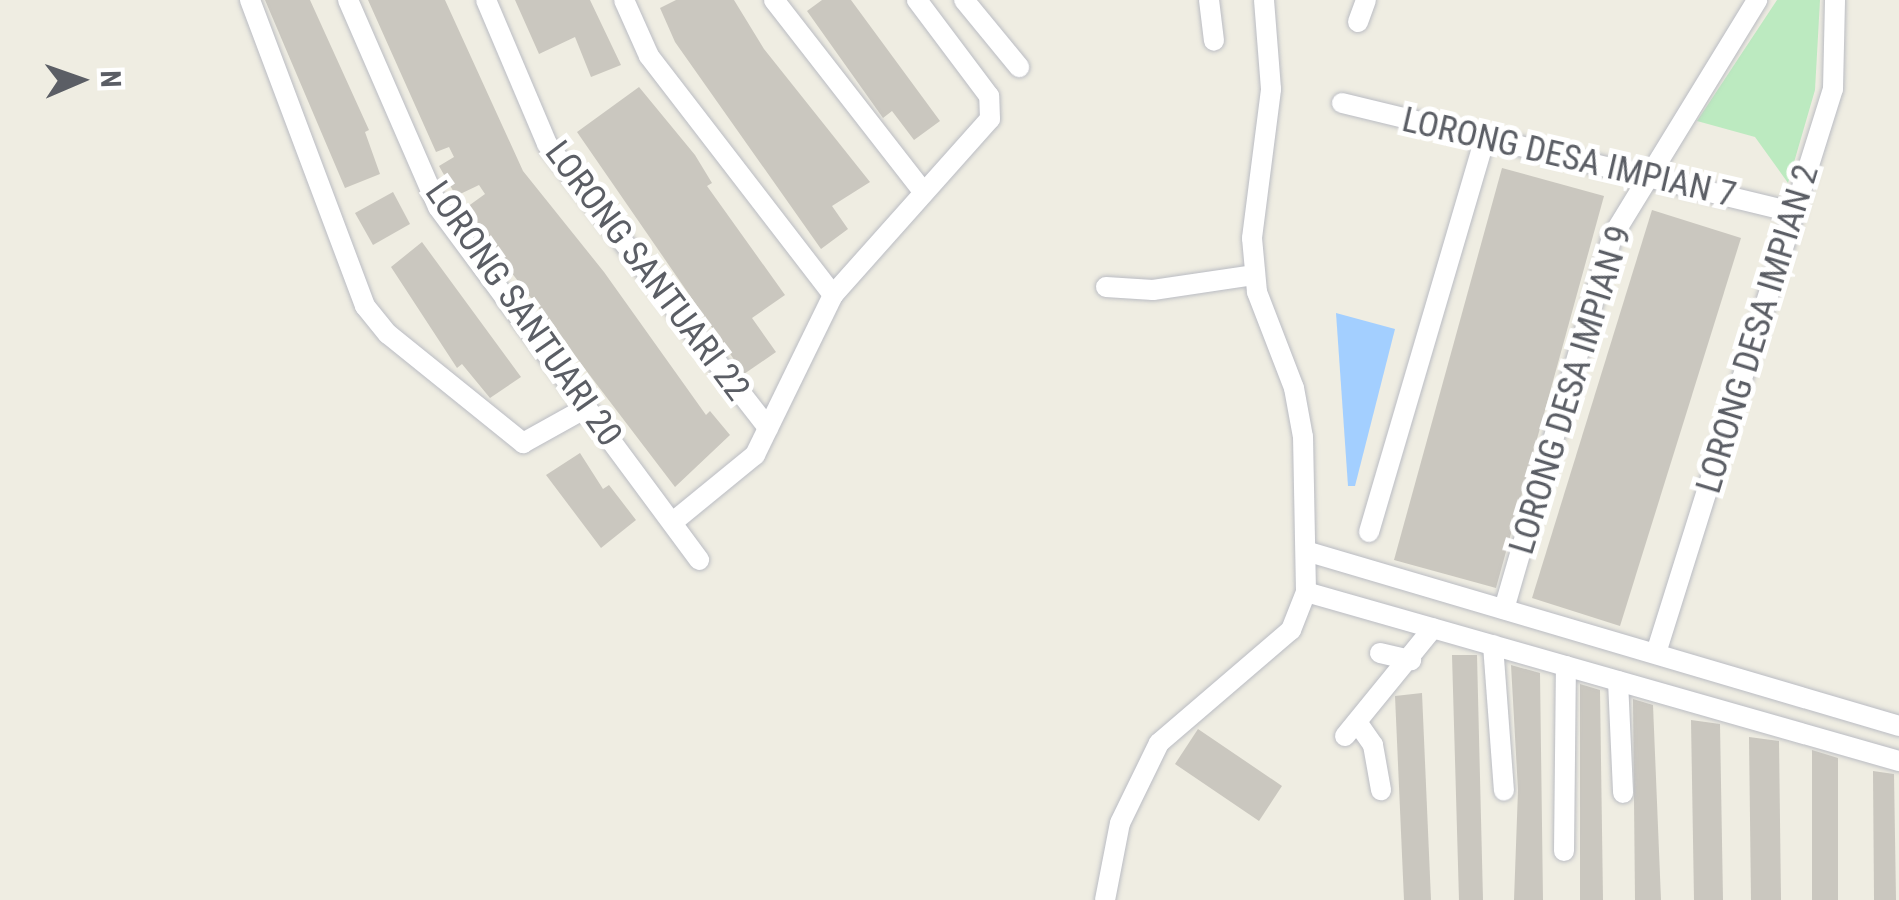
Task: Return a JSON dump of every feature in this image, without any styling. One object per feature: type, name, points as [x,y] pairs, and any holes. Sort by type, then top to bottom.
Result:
[{"type":"street","points":[[250,0],[365,306],[388,334],[523,443],[586,408]]},
{"type":"street","name":"LORONG SANTUARI 20","points":[[348,0],[438,206],[674,522],[698,560]]},
{"type":"street","name":"LORONG SANTUARI 22","points":[[486,0],[546,144],[768,428]]},
{"type":"street","points":[[624,0],[649,56],[832,295]]},
{"type":"street","points":[[774,0],[924,193]]},
{"type":"street","points":[[674,522],[755,455],[832,295],[924,193],[993,108],[917,0]]},
{"type":"street","points":[[964,0],[1019,67]]},
{"type":"street","points":[[1209,0],[1214,41]]},
{"type":"street","points":[[1105,900],[1120,823],[1159,743],[1239,668],[1290,630],[1306,592],[1309,552],[1294,388],[1256,275],[1252,238],[1271,89],[1264,0]]},
{"type":"street","points":[[1358,22],[1366,0]]},
{"type":"street","name":"LORONG DESA IMPIAN 9","points":[[1504,609],[1612,237],[1757,0]]},
{"type":"street","name":"LORONG DESA IMPIAN 2","points":[[1656,653],[1833,89],[1836,0]]},
{"type":"street","name":"LORONG DESA IMPIAN 7","points":[[1342,104],[1648,174],[1795,213]]},
{"type":"street","points":[[1369,532],[1485,138]]},
{"type":"street","points":[[1106,287],[1152,290],[1256,275]]},
{"type":"street","points":[[1309,552],[1899,726]]},
{"type":"street","points":[[1306,592],[1899,761]]},
{"type":"street","points":[[1381,790],[1373,744],[1351,729],[1411,660],[1432,628]]},
{"type":"street","points":[[1493,646],[1504,791]]},
{"type":"street","points":[[1380,653],[1411,660]]},
{"type":"street","points":[[1564,851],[1566,666]]},
{"type":"street","points":[[1618,681],[1623,793]]},
{"type":"green space","points":[[1777,0],[1820,0],[1815,90],[1788,183],[1755,137],[1697,121]]},
{"type":"water","points":[[1336,313],[1395,329],[1355,486],[1348,486]]},
{"type":"building","points":[[265,0],[310,0],[369,130],[365,132],[380,174],[345,188]]},
{"type":"building","points":[[368,0],[445,0],[523,171],[604,272],[706,415],[710,411],[730,435],[675,487],[492,247],[467,207],[485,194],[479,185],[456,196],[439,166],[454,157],[449,147],[436,152]]},
{"type":"building","points":[[515,0],[590,0],[621,65],[591,77],[575,37],[539,54]]},
{"type":"building","points":[[676,0],[734,0],[764,49],[870,182],[832,206],[848,229],[821,249],[675,42],[660,8]]},
{"type":"building","points":[[822,0],[851,0],[940,121],[914,140],[892,111],[883,118],[807,11]]},
{"type":"building","points":[[639,87],[695,155],[712,183],[707,186],[785,295],[752,318],[776,352],[744,374],[577,132]]},
{"type":"building","points":[[1502,168],[1604,196],[1496,588],[1394,560]]},
{"type":"building","points":[[393,192],[410,224],[373,245],[355,213]]},
{"type":"building","points":[[1652,210],[1741,238],[1620,626],[1532,598]]},
{"type":"building","points":[[422,242],[521,377],[490,398],[462,364],[457,368],[391,267]]},
{"type":"building","points":[[580,453],[603,489],[609,485],[636,520],[601,548],[546,475]]},
{"type":"building","points":[[1452,655],[1477,655],[1483,900],[1459,900]]},
{"type":"building","points":[[1511,665],[1540,673],[1543,900],[1514,900],[1518,790]]},
{"type":"building","points":[[1580,684],[1600,690],[1603,900],[1580,900]]},
{"type":"building","points":[[1422,693],[1431,900],[1404,900],[1395,696]]},
{"type":"building","points":[[1633,699],[1653,705],[1661,900],[1635,900]]},
{"type":"building","points":[[1691,720],[1720,724],[1723,900],[1694,900]]},
{"type":"building","points":[[1198,729],[1282,786],[1259,821],[1175,764]]},
{"type":"building","points":[[1749,737],[1779,741],[1781,900],[1751,900]]},
{"type":"building","points":[[1812,750],[1838,758],[1838,900],[1812,900]]},
{"type":"building","points":[[1873,771],[1894,774],[1896,900],[1874,900]]}]
